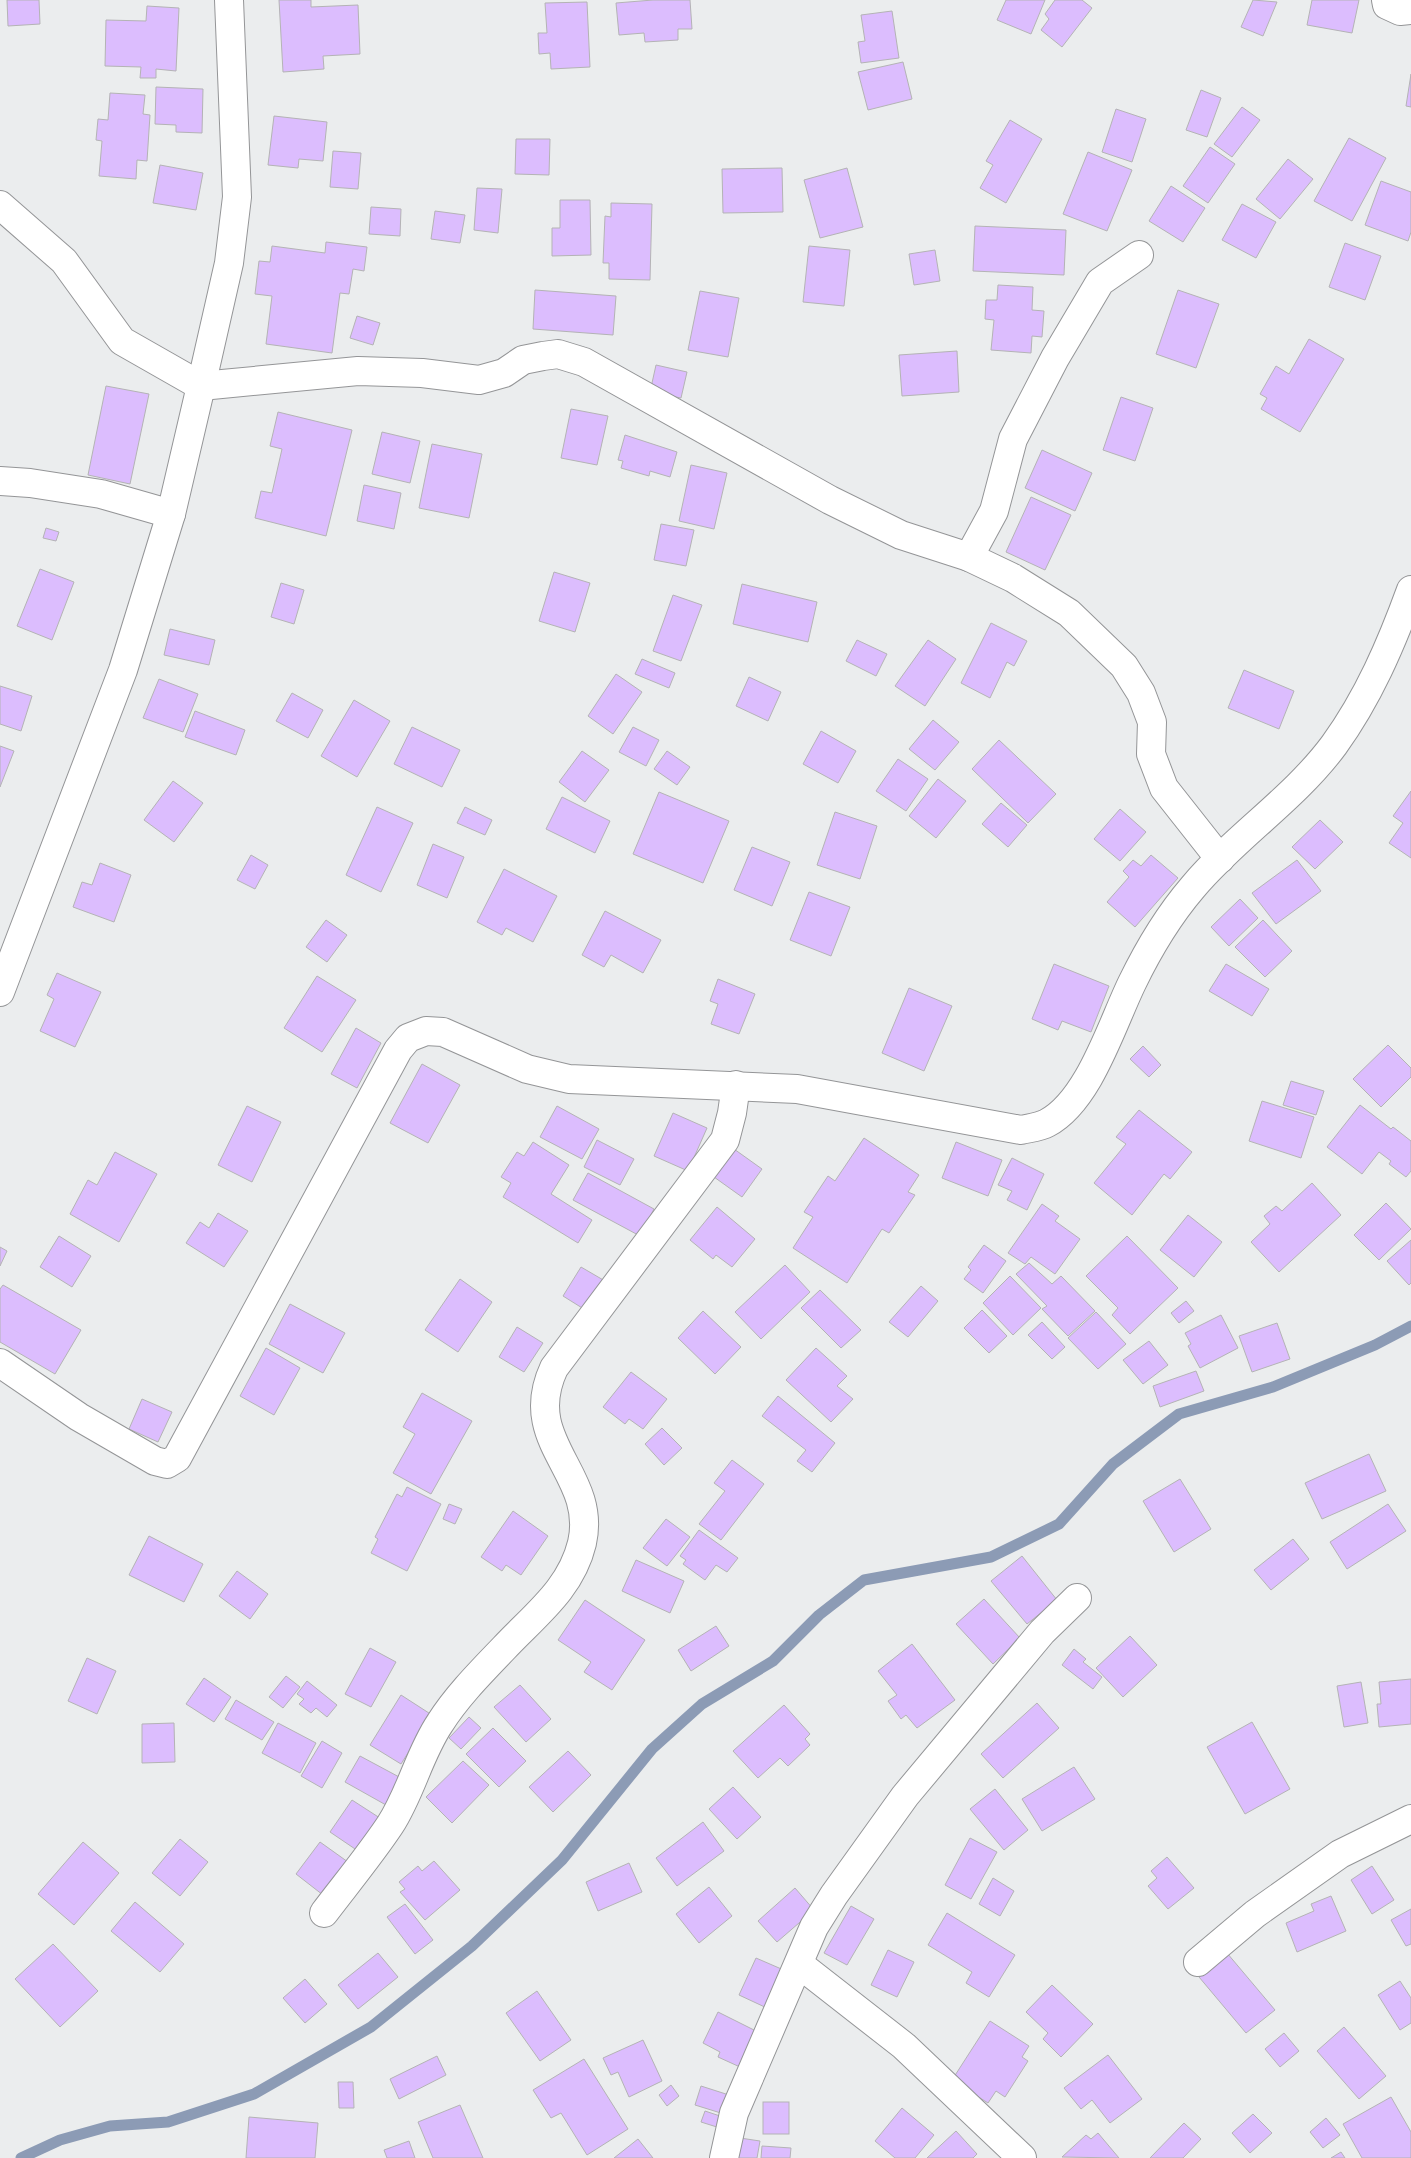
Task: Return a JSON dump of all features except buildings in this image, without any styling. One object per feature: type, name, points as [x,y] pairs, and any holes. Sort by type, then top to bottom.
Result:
[{"type":"street","points":[[0,992],[123,670],[171,514],[201,386],[229,263],[237,197],[229,0]]},
{"type":"street","points":[[1386,0],[1387,4],[1400,10],[1411,10]]},
{"type":"street","points":[[0,205],[64,261],[122,341],[201,386],[358,371],[422,373],[479,380],[504,373],[523,360],[558,354],[584,362],[830,500],[901,534],[969,557],[1013,578],[1069,613],[1124,666],[1142,693],[1152,722],[1151,754],[1164,788],[1220,859]]},
{"type":"street","points":[[969,557],[994,510],[1012,439],[1055,358],[1100,282],[1139,255]]},
{"type":"street","points":[[0,481],[30,483],[101,494],[171,514]]},
{"type":"street","points":[[0,1363],[72,1413],[155,1461],[168,1464],[177,1458],[398,1050],[408,1038],[426,1031],[444,1032],[527,1069],[570,1079],[736,1085],[806,1090],[1021,1130],[1046,1123],[1068,1107],[1084,1084],[1146,955],[1192,888],[1220,859],[1294,791],[1334,745],[1365,695],[1401,650],[1411,590]]},
{"type":"street","points":[[324,1913],[391,1824],[439,1723],[504,1648],[557,1596],[572,1572],[582,1542],[584,1508],[575,1482],[555,1449],[544,1409],[546,1387],[554,1368],[725,1140],[736,1085]]},
{"type":"street","points":[[724,2158],[734,2113],[814,1927],[834,1895],[905,1796],[1042,1632],[1077,1598]]},
{"type":"street","points":[[1198,1962],[1255,1914],[1340,1854],[1411,1819]]},
{"type":"street","points":[[799,1964],[904,2046],[1022,2158]]},
{"type":"waterway","points":[[21,2158],[60,2140],[110,2126],[168,2122],[254,2094],[371,2027],[472,1946],[562,1860],[652,1749],[702,1704],[773,1661],[819,1615],[864,1580],[991,1557],[1059,1524],[1113,1464],[1179,1414],[1273,1387],[1375,1345],[1411,1326]]}]
